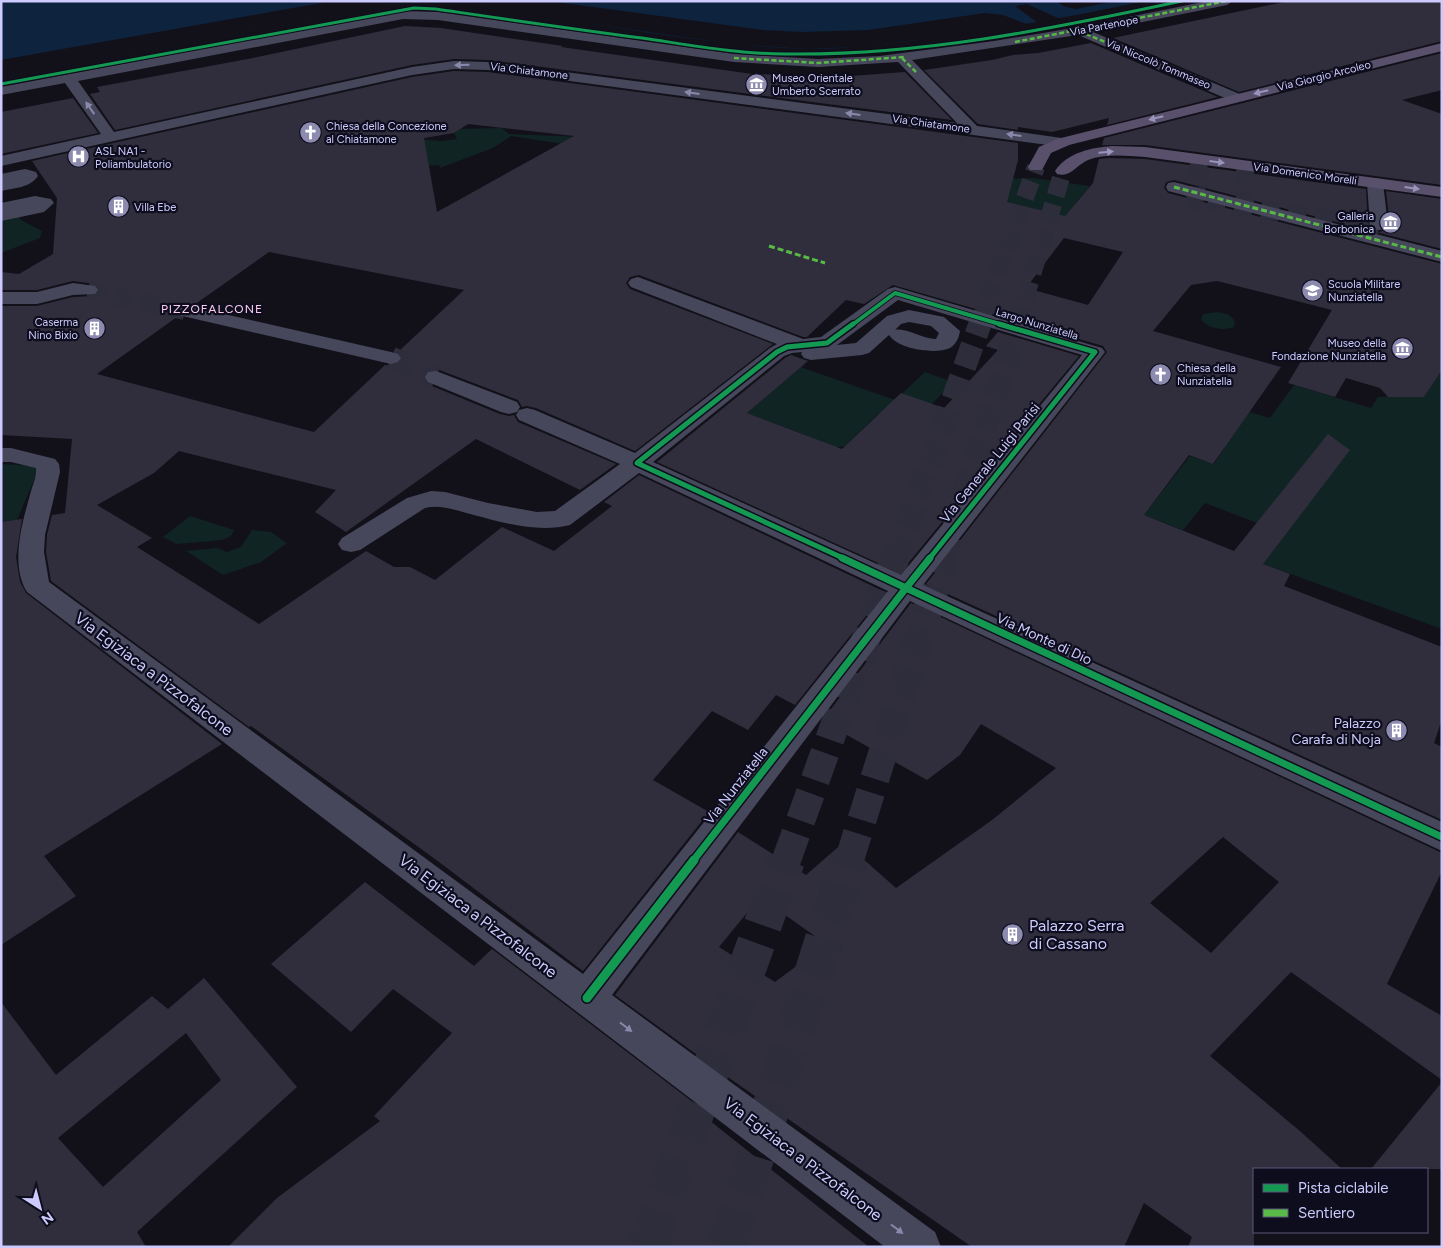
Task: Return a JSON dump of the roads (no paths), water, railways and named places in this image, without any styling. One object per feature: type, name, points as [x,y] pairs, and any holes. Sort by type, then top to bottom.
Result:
[{"type":"main road","name":"Via Giorgio Arcoleo","points":[[1036,167],[1044,150],[1063,142],[1437,49]]},
{"type":"main road","name":"Via Giorgio Arcoleo","points":[[1168,155],[1146,147],[1144,143],[1151,137],[1220,102]]},
{"type":"main road","points":[[1063,171],[1070,163],[1100,152],[1126,151],[1168,155]]},
{"type":"main road","name":"Via Domenico Morelli","points":[[1168,155],[1442,192]]},
{"type":"street","name":"Via Partenope","points":[[1,90],[379,18],[414,14],[755,60],[818,63],[902,58],[1079,31],[1226,1]]},
{"type":"street","name":"Via Niccolò Tommaseo","points":[[1079,31],[1237,98]]},
{"type":"street","points":[[902,58],[972,130]]},
{"type":"street","name":"Via Chiatamone","points":[[8,160],[412,71],[466,64],[1063,142]]},
{"type":"street","points":[[69,78],[111,138]]},
{"type":"street","points":[[1,171],[18,166],[19,164],[8,160]]},
{"type":"street","points":[[1,178],[25,174],[30,176],[21,182],[1,186]]},
{"type":"street","points":[[1375,183],[1379,225]]},
{"type":"street","points":[[1174,187],[1442,257]]},
{"type":"street","points":[[1,194],[26,188],[37,189],[29,194],[1,201]]},
{"type":"street","points":[[1,208],[35,201],[45,203],[38,208],[1,216]]},
{"type":"street","points":[[638,283],[802,346]]},
{"type":"street","points":[[1,298],[37,298],[73,290],[88,290]]},
{"type":"street","name":"Largo Nunziatella","points":[[802,346],[823,344],[831,340],[895,293],[1095,352]]},
{"type":"street","points":[[185,311],[392,358]]},
{"type":"street","points":[[772,356],[862,349],[894,320],[909,316],[933,320],[946,326],[950,333],[946,340],[938,344],[926,345],[909,341],[899,335]]},
{"type":"street","points":[[351,544],[416,503],[424,500],[445,500],[488,511],[548,521],[561,519],[586,502],[772,356],[787,347],[802,346]]},
{"type":"street","name":"Via Generale Luigi Parisi","points":[[905,589],[1095,352]]},
{"type":"street","name":"Via Monte di Dio","points":[[436,377],[636,463],[1442,837]]},
{"type":"street","name":"Via Egiziaca a Pizzofalcone","points":[[1,455],[48,464],[48,472],[32,535],[36,586],[920,1247]]},
{"type":"street","name":"Via Nunziatella","points":[[587,998],[905,589]]},
{"type":"water","points":[[1,1],[416,1],[1,77]]},
{"type":"water","points":[[433,1],[1145,1],[969,33],[846,48],[808,49],[714,42],[527,13]]},
{"type":"tunnel","points":[[1199,160],[1195,201],[1379,225]]},
{"type":"tunnel","points":[[1245,165],[1245,207]]},
{"type":"tunnel","points":[[979,325],[1036,167]]},
{"type":"tunnel","points":[[1017,325],[1063,171]]},
{"type":"tunnel","points":[[88,290],[185,311]]},
{"type":"tunnel","points":[[895,559],[980,324]]},
{"type":"tunnel","points":[[943,559],[1018,324]]},
{"type":"tunnel","points":[[391,358],[436,377]]},
{"type":"tunnel","points":[[786,861],[895,558]]},
{"type":"tunnel","points":[[849,861],[944,558]]},
{"type":"tunnel","points":[[647,1247],[786,860]]},
{"type":"tunnel","points":[[727,1247],[849,860]]},
{"type":"place","name":"Museo Orientale Umberto Scerrato","points":[[756,84]]},
{"type":"place","name":"Chiesa della Concezione al Chiatamone","points":[[310,132]]},
{"type":"place","name":"ASL NA1 - Poliambulatorio","points":[[79,157]]},
{"type":"place","name":"Villa Ebe","points":[[118,207]]},
{"type":"place","name":"Galleria Borbonica","points":[[1390,222]]},
{"type":"place","name":"Scuola Militare Nunziatella","points":[[1312,290]]},
{"type":"place","name":"Caserma Nino Bixio","points":[[94,328]]},
{"type":"place","name":"Museo della Fondazione Nunziatella","points":[[1402,349]]},
{"type":"place","name":"Chiesa della Nunziatella","points":[[1161,374]]},
{"type":"place","name":"Palazzo Carafa di Noja","points":[[1397,731]]},
{"type":"place","name":"Palazzo Serra di Cassano","points":[[1013,934]]},
{"type":"district","name":"PIZZOFALCONE","points":[[212,309]]}]
